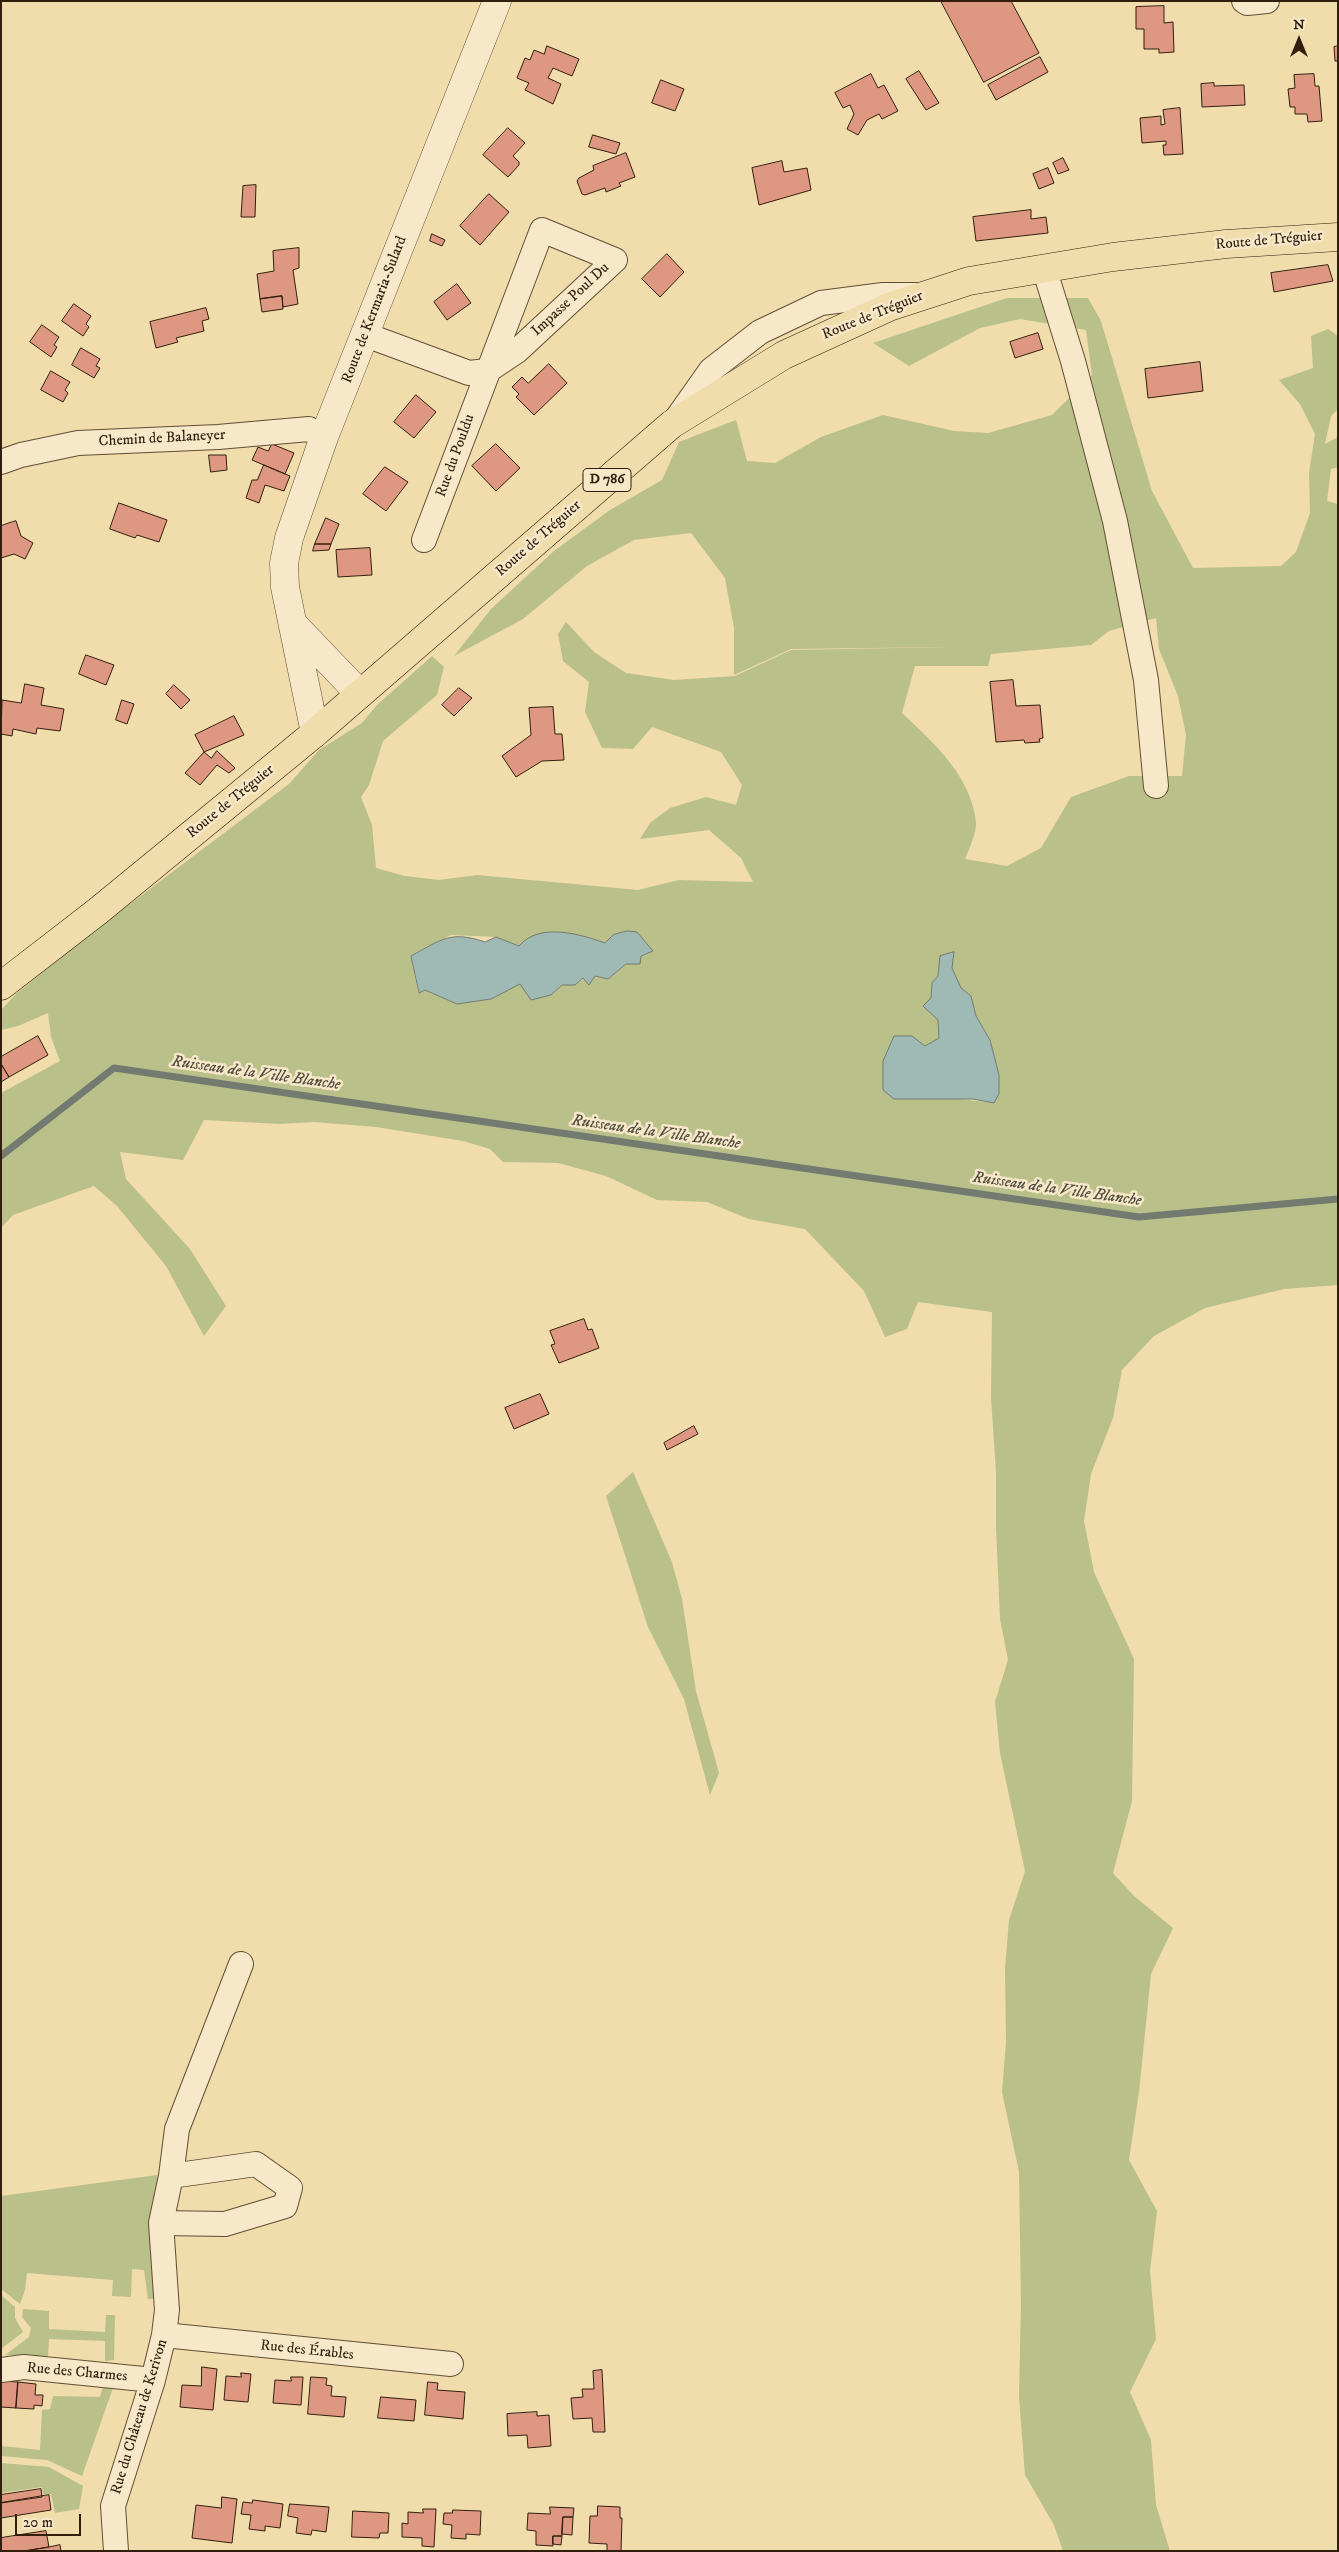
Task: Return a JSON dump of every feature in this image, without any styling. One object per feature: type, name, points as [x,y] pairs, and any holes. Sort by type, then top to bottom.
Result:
[{"type":"main road","name":"Route de Tréguier","points":[[1,986],[98,911],[315,733],[672,424],[784,356],[840,328],[924,295],[969,281],[1044,268],[1226,244],[1338,236]]},
{"type":"street","name":"Route de Kermaria-Sulard","points":[[315,733],[294,624],[288,605],[284,563],[289,538],[324,437],[496,1]]},
{"type":"street","points":[[1244,1],[1247,3],[1267,1]]},
{"type":"street","name":"Impasse Poul Du","points":[[542,230],[615,260],[517,351],[487,371],[542,230]]},
{"type":"street","points":[[1044,268],[1073,361],[1115,521],[1146,680],[1156,786]]},
{"type":"street","points":[[366,334],[469,373],[487,371]]},
{"type":"street","name":"Rue du Pouldu","points":[[424,540],[487,371]]},
{"type":"street","name":"Chemin de Balaneyer","points":[[1,462],[21,455],[78,443],[218,437],[309,429],[324,437]]},
{"type":"street","points":[[294,624],[360,694]]},
{"type":"street","name":"Rue du Château de Kerivon","points":[[116,2551],[113,2506],[153,2380],[164,2336],[167,2310],[161,2223],[171,2176],[177,2129],[241,1964]]},
{"type":"street","points":[[161,2223],[225,2224],[285,2206],[290,2188],[256,2164],[171,2176]]},
{"type":"street","name":"Rue des Érables","points":[[164,2336],[451,2364]]},
{"type":"street","name":"Rue des Charmes","points":[[1,2370],[24,2367],[153,2380]]},
{"type":"green space","points":[[1007,298],[1088,298],[1101,321],[1152,491],[1193,568],[1281,566],[1296,552],[1310,513],[1309,473],[1315,434],[1300,404],[1279,380],[1313,368],[1311,336],[1328,329],[1338,336],[1338,409],[1331,416],[1325,444],[1338,437],[1338,467],[1331,469],[1327,501],[1338,504],[1338,1285],[1284,1289],[1205,1308],[1154,1336],[1122,1370],[1113,1418],[1091,1474],[1084,1521],[1094,1572],[1134,1659],[1132,1801],[1113,1873],[1134,1896],[1173,1928],[1151,1974],[1139,2092],[1129,2160],[1157,2211],[1150,2271],[1156,2339],[1130,2392],[1151,2440],[1156,2505],[1170,2551],[1063,2551],[1054,2525],[1025,2475],[1019,2396],[1021,2304],[1019,2172],[1002,2092],[1006,2042],[1005,1969],[1009,1920],[1025,1871],[1000,1753],[995,1702],[1008,1660],[1000,1619],[996,1472],[991,1397],[992,1312],[918,1302],[907,1329],[885,1337],[864,1291],[805,1229],[749,1219],[707,1202],[657,1200],[606,1176],[558,1163],[503,1162],[490,1149],[463,1141],[376,1127],[314,1122],[280,1124],[204,1120],[183,1160],[120,1152],[126,1179],[190,1249],[226,1306],[204,1336],[166,1266],[117,1206],[94,1186],[13,1215],[1,1228],[1,1093],[60,1061],[51,1037],[48,1013],[18,1026],[1,1030],[1,1010],[17,993],[94,931],[289,784],[319,750],[362,723],[377,705],[432,656],[444,667],[437,695],[383,741],[369,785],[361,797],[372,825],[376,868],[405,876],[439,880],[477,875],[638,890],[679,880],[753,882],[741,858],[709,830],[640,839],[650,823],[670,808],[706,797],[736,805],[742,785],[721,752],[652,727],[633,749],[602,748],[585,712],[589,682],[563,661],[558,634],[566,622],[594,652],[626,673],[674,680],[735,676],[791,650],[948,647],[791,649],[734,675],[734,628],[725,578],[691,533],[634,540],[587,566],[523,619],[454,656],[491,609],[554,551],[610,510],[662,480],[679,442],[736,420],[747,461],[775,463],[821,437],[883,415],[954,431],[988,433],[1052,415],[1092,375],[1086,330],[1020,319],[980,328],[909,366],[873,343]],"holes":[[[1156,618],[1159,649],[1178,696],[1186,735],[1182,776],[1129,776],[1071,797],[1041,848],[1007,866],[965,859],[976,826],[973,805],[967,790],[949,761],[902,713],[915,666],[988,666],[991,654],[1091,645],[1109,631]],[[627,931],[637,933],[653,951],[626,964],[608,979],[587,978],[575,985],[562,985],[551,995],[520,984],[491,999],[457,1004],[425,990],[418,993],[411,956],[451,935],[496,937],[519,946],[588,937],[605,944],[613,935]],[[940,956],[951,968],[961,988],[971,996],[976,1016],[990,1040],[997,1068],[994,1103],[883,1090],[925,1046],[939,1038],[938,1020],[931,998],[932,983],[938,976]]]},
{"type":"green space","points":[[633,1472],[672,1562],[682,1599],[696,1691],[719,1773],[710,1795],[684,1699],[648,1627],[606,1496]]},
{"type":"green space","points":[[157,2175],[159,2187],[151,2227],[154,2299],[148,2299],[144,2270],[132,2269],[131,2297],[112,2296],[113,2280],[27,2273],[25,2290],[20,2304],[1,2289],[1,2196]]},
{"type":"green space","points":[[1,2295],[15,2307],[15,2318],[23,2332],[1,2349]]},
{"type":"green space","points":[[23,2309],[49,2311],[49,2329],[105,2332],[106,2315],[115,2315],[114,2360],[105,2361],[105,2341],[49,2339],[48,2356],[5,2355],[29,2337],[31,2328],[22,2317]]},
{"type":"green space","points":[[104,2383],[114,2385],[82,2476],[47,2460],[1,2456],[1,2446],[40,2450],[42,2410],[50,2409],[53,2396],[100,2397]]},
{"type":"green space","points":[[1,2463],[49,2467],[83,2486],[79,2509],[55,2513],[51,2494],[43,2494],[42,2487],[1,2493]]},
{"type":"water","points":[[627,931],[637,932],[653,951],[641,956],[640,964],[626,964],[608,979],[595,976],[589,985],[583,978],[575,985],[562,985],[551,995],[531,1000],[520,984],[491,999],[457,1004],[425,990],[419,993],[411,956],[438,941],[454,937],[485,942],[496,937],[519,946],[537,934],[548,932],[584,936],[605,943],[613,935]]},
{"type":"water","points":[[954,952],[952,968],[961,988],[971,996],[976,1016],[990,1040],[999,1075],[999,1094],[994,1103],[973,1099],[894,1099],[883,1090],[883,1061],[894,1036],[912,1036],[925,1046],[939,1038],[938,1020],[923,1006],[931,998],[932,983],[938,976],[940,956]]},
{"type":"building","points":[[941,1],[1011,1],[1039,53],[984,82]]},
{"type":"building","points":[[1164,6],[1164,23],[1173,22],[1174,52],[1159,53],[1159,49],[1144,49],[1144,29],[1136,29],[1136,7]]},
{"type":"building","points":[[547,46],[579,59],[572,76],[553,68],[548,78],[561,84],[553,104],[525,90],[529,83],[517,78],[525,58],[530,60],[534,50],[544,54]]},
{"type":"building","points":[[1338,46],[1338,61],[1335,61],[1334,47]]},
{"type":"building","points":[[1040,57],[1048,72],[996,100],[988,85]]},
{"type":"building","points":[[919,71],[939,103],[926,110],[906,79]]},
{"type":"building","points":[[871,74],[878,88],[884,85],[898,111],[882,119],[879,114],[867,120],[858,135],[847,129],[854,114],[850,105],[843,108],[835,93]]},
{"type":"building","points":[[1314,74],[1315,86],[1319,86],[1322,121],[1308,122],[1307,114],[1295,114],[1295,107],[1290,107],[1288,89],[1295,88],[1294,75]]},
{"type":"building","points":[[661,80],[684,89],[675,111],[652,103]]},
{"type":"building","points":[[1214,83],[1214,86],[1244,85],[1245,105],[1202,107],[1201,84]]},
{"type":"building","points":[[1180,108],[1183,154],[1164,155],[1163,145],[1166,145],[1166,141],[1142,143],[1140,118],[1161,116],[1161,125],[1165,124],[1163,110]]},
{"type":"building","points":[[508,128],[525,143],[513,156],[519,162],[519,165],[508,177],[483,155]]},
{"type":"building","points":[[593,135],[620,143],[616,154],[589,147]]},
{"type":"building","points":[[626,153],[635,177],[619,183],[621,186],[606,192],[605,188],[585,195],[582,194],[577,181],[579,178],[594,170],[593,166]]},
{"type":"building","points":[[1063,158],[1069,170],[1058,174],[1053,163]]},
{"type":"building","points":[[782,161],[784,172],[807,168],[811,190],[759,205],[752,168]]},
{"type":"building","points":[[1048,168],[1054,183],[1039,189],[1033,174]]},
{"type":"building","points":[[256,185],[255,217],[241,217],[243,186]]},
{"type":"building","points":[[489,194],[509,212],[480,245],[460,226]]},
{"type":"building","points":[[1031,210],[1031,219],[1046,217],[1048,233],[976,241],[973,217]]},
{"type":"building","points":[[432,234],[445,240],[442,246],[430,241]]},
{"type":"building","points":[[299,248],[299,268],[293,270],[298,304],[283,307],[282,296],[260,299],[257,274],[274,271],[273,251]]},
{"type":"building","points":[[667,254],[684,272],[660,297],[642,279]]},
{"type":"building","points":[[1328,265],[1333,281],[1274,292],[1271,273]]},
{"type":"building","points":[[457,284],[471,303],[447,320],[434,302]]},
{"type":"building","points":[[282,296],[283,309],[262,312],[260,299]]},
{"type":"building","points":[[74,304],[91,316],[86,324],[89,327],[83,336],[62,321]]},
{"type":"building","points":[[206,308],[209,319],[202,321],[204,331],[176,338],[178,342],[156,348],[150,322]]},
{"type":"building","points":[[42,325],[59,337],[54,345],[57,347],[51,357],[30,342]]},
{"type":"building","points":[[1038,333],[1043,349],[1015,358],[1010,342]]},
{"type":"building","points":[[81,348],[100,359],[96,366],[100,368],[94,378],[72,365]]},
{"type":"building","points":[[1200,362],[1203,391],[1148,398],[1145,369]]},
{"type":"building","points":[[549,364],[567,383],[534,415],[516,397],[519,394],[512,387],[522,377],[528,383]]},
{"type":"building","points":[[51,371],[70,382],[65,390],[68,393],[63,402],[41,390]]},
{"type":"building","points":[[416,395],[436,412],[414,438],[394,422]]},
{"type":"building","points":[[272,444],[294,453],[285,474],[252,460],[258,447],[268,451]]},
{"type":"building","points":[[496,444],[520,468],[496,491],[472,466]]},
{"type":"building","points":[[209,455],[226,455],[227,470],[211,472]]},
{"type":"building","points":[[264,465],[290,476],[284,491],[265,485],[259,503],[246,498],[252,480],[257,480]]},
{"type":"building","points":[[385,467],[408,482],[386,511],[363,494]]},
{"type":"building","points":[[119,503],[167,520],[159,542],[137,535],[135,538],[110,529]]},
{"type":"building","points":[[326,518],[339,524],[331,544],[315,544]]},
{"type":"building","points":[[16,521],[21,536],[33,543],[25,559],[14,554],[1,558],[1,526]]},
{"type":"building","points":[[315,544],[331,544],[329,550],[313,551]]},
{"type":"building","points":[[370,548],[372,575],[338,577],[336,550]]},
{"type":"building","points":[[86,655],[114,665],[106,685],[79,674]]},
{"type":"building","points":[[1013,680],[1016,706],[1040,705],[1043,738],[1039,739],[1040,742],[1025,743],[1024,740],[996,742],[990,682]]},
{"type":"building","points":[[25,684],[44,688],[41,705],[64,709],[60,731],[37,728],[36,734],[13,729],[12,736],[1,734],[2,700],[21,703]]},
{"type":"building","points":[[174,685],[190,700],[181,709],[166,694]]},
{"type":"building","points":[[459,688],[472,698],[454,716],[442,705]]},
{"type":"building","points":[[122,700],[134,704],[127,724],[116,720]]},
{"type":"building","points":[[553,707],[555,734],[562,734],[564,760],[542,761],[516,777],[502,756],[531,735],[529,708]]},
{"type":"building","points":[[234,716],[244,735],[204,752],[195,735]]},
{"type":"building","points":[[217,751],[235,768],[229,773],[217,765],[200,785],[185,773],[204,752],[211,758]]},
{"type":"building","points":[[38,1036],[48,1055],[9,1077],[1,1064],[1,1057]]},
{"type":"building","points":[[1,1064],[9,1077],[1,1082]]},
{"type":"building","points":[[584,1319],[588,1330],[592,1329],[599,1348],[559,1363],[551,1345],[555,1344],[550,1331]]},
{"type":"building","points":[[540,1394],[549,1414],[514,1429],[505,1408]]},
{"type":"building","points":[[694,1426],[698,1434],[667,1450],[664,1443]]},
{"type":"building","points":[[202,2367],[217,2369],[213,2410],[180,2407],[182,2385],[201,2386]]},
{"type":"building","points":[[602,2370],[605,2432],[593,2432],[592,2418],[573,2419],[571,2398],[583,2397],[582,2389],[594,2389],[593,2371]]},
{"type":"building","points":[[241,2373],[251,2374],[248,2402],[224,2400],[226,2376],[241,2377]]},
{"type":"building","points":[[291,2377],[303,2377],[301,2405],[273,2403],[275,2380],[291,2381]]},
{"type":"building","points":[[311,2377],[327,2378],[326,2385],[332,2386],[331,2396],[346,2397],[344,2417],[308,2414]]},
{"type":"building","points":[[1,2381],[18,2382],[16,2408],[1,2407]]},
{"type":"building","points":[[18,2382],[36,2384],[35,2395],[43,2395],[42,2406],[34,2405],[34,2409],[16,2408]]},
{"type":"building","points":[[428,2382],[438,2383],[437,2390],[465,2392],[463,2419],[425,2415]]},
{"type":"building","points":[[381,2397],[416,2400],[414,2421],[378,2418]]},
{"type":"building","points":[[537,2412],[537,2416],[549,2415],[551,2446],[528,2448],[527,2435],[508,2436],[507,2414]]},
{"type":"building","points":[[41,2489],[42,2497],[1,2503],[1,2495]]},
{"type":"building","points":[[49,2495],[51,2510],[1,2518],[1,2503]]},
{"type":"building","points":[[222,2497],[237,2499],[232,2543],[192,2538],[196,2505],[221,2508]]},
{"type":"building","points":[[253,2500],[283,2504],[280,2528],[265,2526],[265,2531],[249,2529],[251,2515],[241,2514],[243,2502],[252,2503]]},
{"type":"building","points":[[290,2504],[329,2507],[326,2532],[312,2530],[311,2535],[296,2533],[298,2518],[288,2516]]},
{"type":"building","points":[[598,2506],[620,2507],[620,2518],[622,2518],[621,2551],[607,2551],[607,2544],[589,2543],[590,2516],[597,2516]]},
{"type":"building","points":[[550,2507],[574,2508],[573,2517],[563,2517],[562,2536],[553,2536],[553,2546],[536,2545],[536,2531],[527,2530],[528,2513],[550,2514]]},
{"type":"building","points":[[423,2509],[436,2509],[434,2547],[422,2546],[422,2538],[402,2537],[402,2523],[408,2524],[408,2512],[423,2513]]},
{"type":"building","points":[[453,2510],[481,2511],[480,2535],[466,2534],[466,2539],[451,2538],[452,2525],[443,2524],[444,2513],[452,2513]]},
{"type":"building","points":[[353,2511],[389,2513],[388,2533],[380,2533],[379,2538],[352,2537]]},
{"type":"building","points":[[563,2517],[573,2517],[572,2535],[562,2534]]},
{"type":"building","points":[[46,2531],[49,2547],[24,2551],[1,2551],[1,2538]]},
{"type":"building","points":[[553,2536],[562,2536],[561,2545],[553,2544]]},
{"type":"building","points":[[60,2545],[61,2551],[24,2551],[49,2547]]},
{"type":"waterway","name":"Ruisseau de la Ville Blanche","points":[[1,1156],[114,1068],[1139,1217],[1338,1199]]}]
